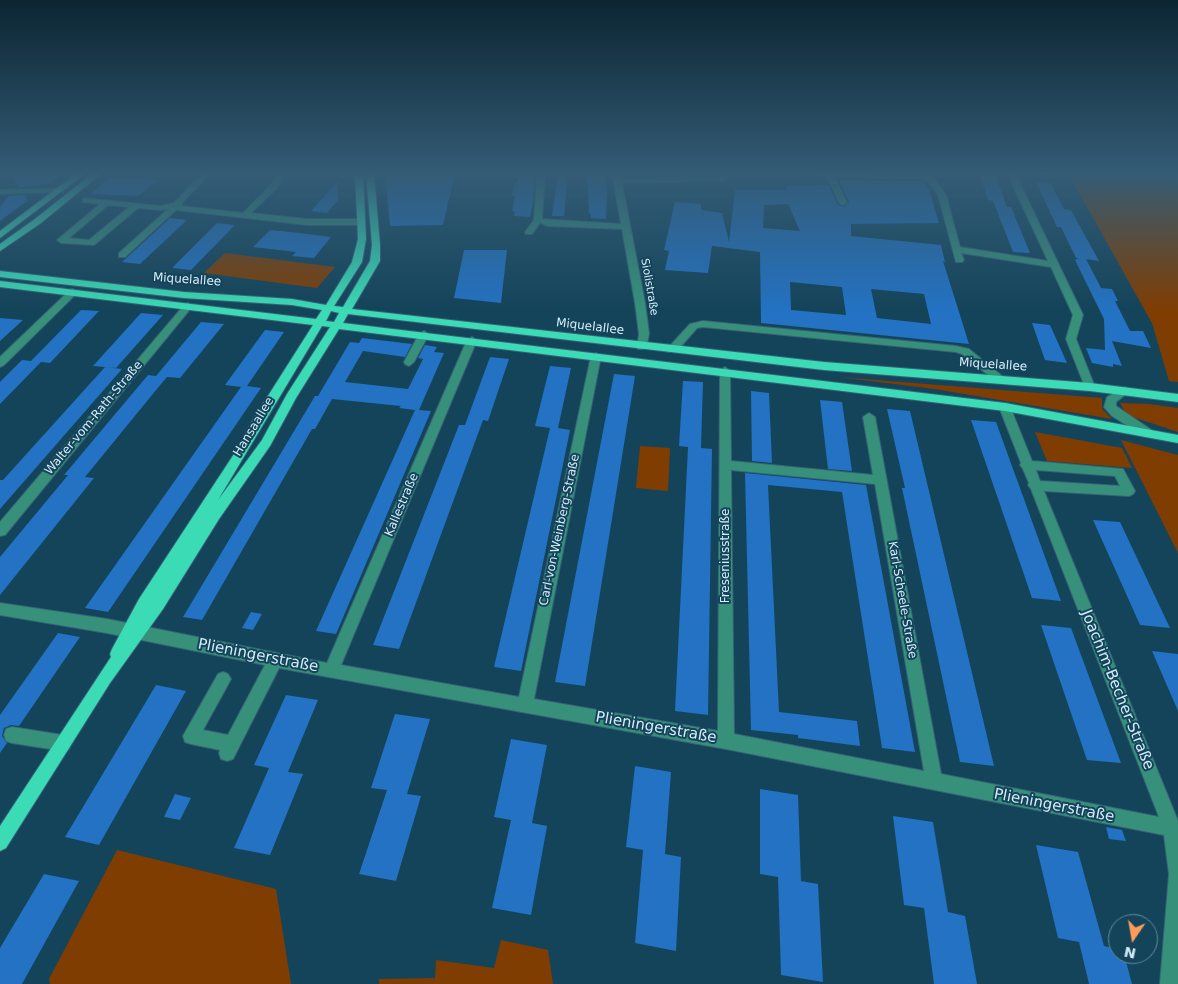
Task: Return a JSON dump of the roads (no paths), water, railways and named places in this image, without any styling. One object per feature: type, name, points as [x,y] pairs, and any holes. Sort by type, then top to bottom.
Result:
[{"type":"main road","points":[[0,235],[21,219]]},
{"type":"main road","points":[[0,248],[41,219]]},
{"type":"main road","name":"Hansaallee","points":[[0,842],[106,678],[241,454],[258,421],[357,262],[362,239],[361,219]]},
{"type":"main road","name":"Hansaallee","points":[[134,631],[266,443],[291,397],[346,311],[375,261],[374,219]]},
{"type":"main road","name":"Miquelallee","points":[[0,274],[184,295],[260,299],[642,347],[824,366],[1090,387],[1178,398]]},
{"type":"main road","name":"Miquelallee","points":[[0,284],[424,334],[1005,407],[1178,439]]},
{"type":"street","points":[[87,219],[61,240],[91,243],[121,219]]},
{"type":"street","points":[[122,255],[162,219]]},
{"type":"street","points":[[280,219],[307,222],[361,222]]},
{"type":"street","name":"Siolistraße","points":[[624,219],[640,303],[644,334],[642,347]]},
{"type":"street","points":[[948,219],[958,260]]},
{"type":"street","points":[[1032,219],[1078,315],[1071,339],[1090,387]]},
{"type":"street","points":[[529,232],[538,220],[548,223],[625,227]]},
{"type":"street","points":[[956,249],[1054,265]]},
{"type":"street","points":[[0,363],[73,292]]},
{"type":"street","name":"Walter-vom-Rath-Straße","points":[[0,531],[188,306]]},
{"type":"street","points":[[672,350],[694,326],[703,324],[956,349],[965,351],[1002,380]]},
{"type":"street","points":[[409,362],[424,334]]},
{"type":"street","name":"Kallestraße","points":[[331,671],[472,340]]},
{"type":"street","name":"Carl-von-Weinberg-Straße","points":[[525,705],[596,356]]},
{"type":"street","name":"Freseniusstraße","points":[[725,372],[727,465],[726,741]]},
{"type":"street","points":[[1125,391],[1111,400],[1110,407],[1116,413],[1149,434]]},
{"type":"street","name":"Joachim-Becher-Straße","points":[[1005,407],[1026,465],[1172,828],[1178,874],[1170,984]]},
{"type":"street","name":"Karl-Scheele-Straße","points":[[870,417],[934,783]]},
{"type":"street","points":[[727,465],[880,480]]},
{"type":"street","points":[[1026,465],[1120,472],[1128,491],[1034,485]]},
{"type":"street","points":[[0,609],[134,631]]},
{"type":"street","name":"Plieningerstraße","points":[[134,631],[331,671],[726,741],[1172,828]]},
{"type":"street","points":[[223,679],[191,736],[229,749],[276,659]]},
{"type":"street","points":[[12,735],[63,743]]}]
